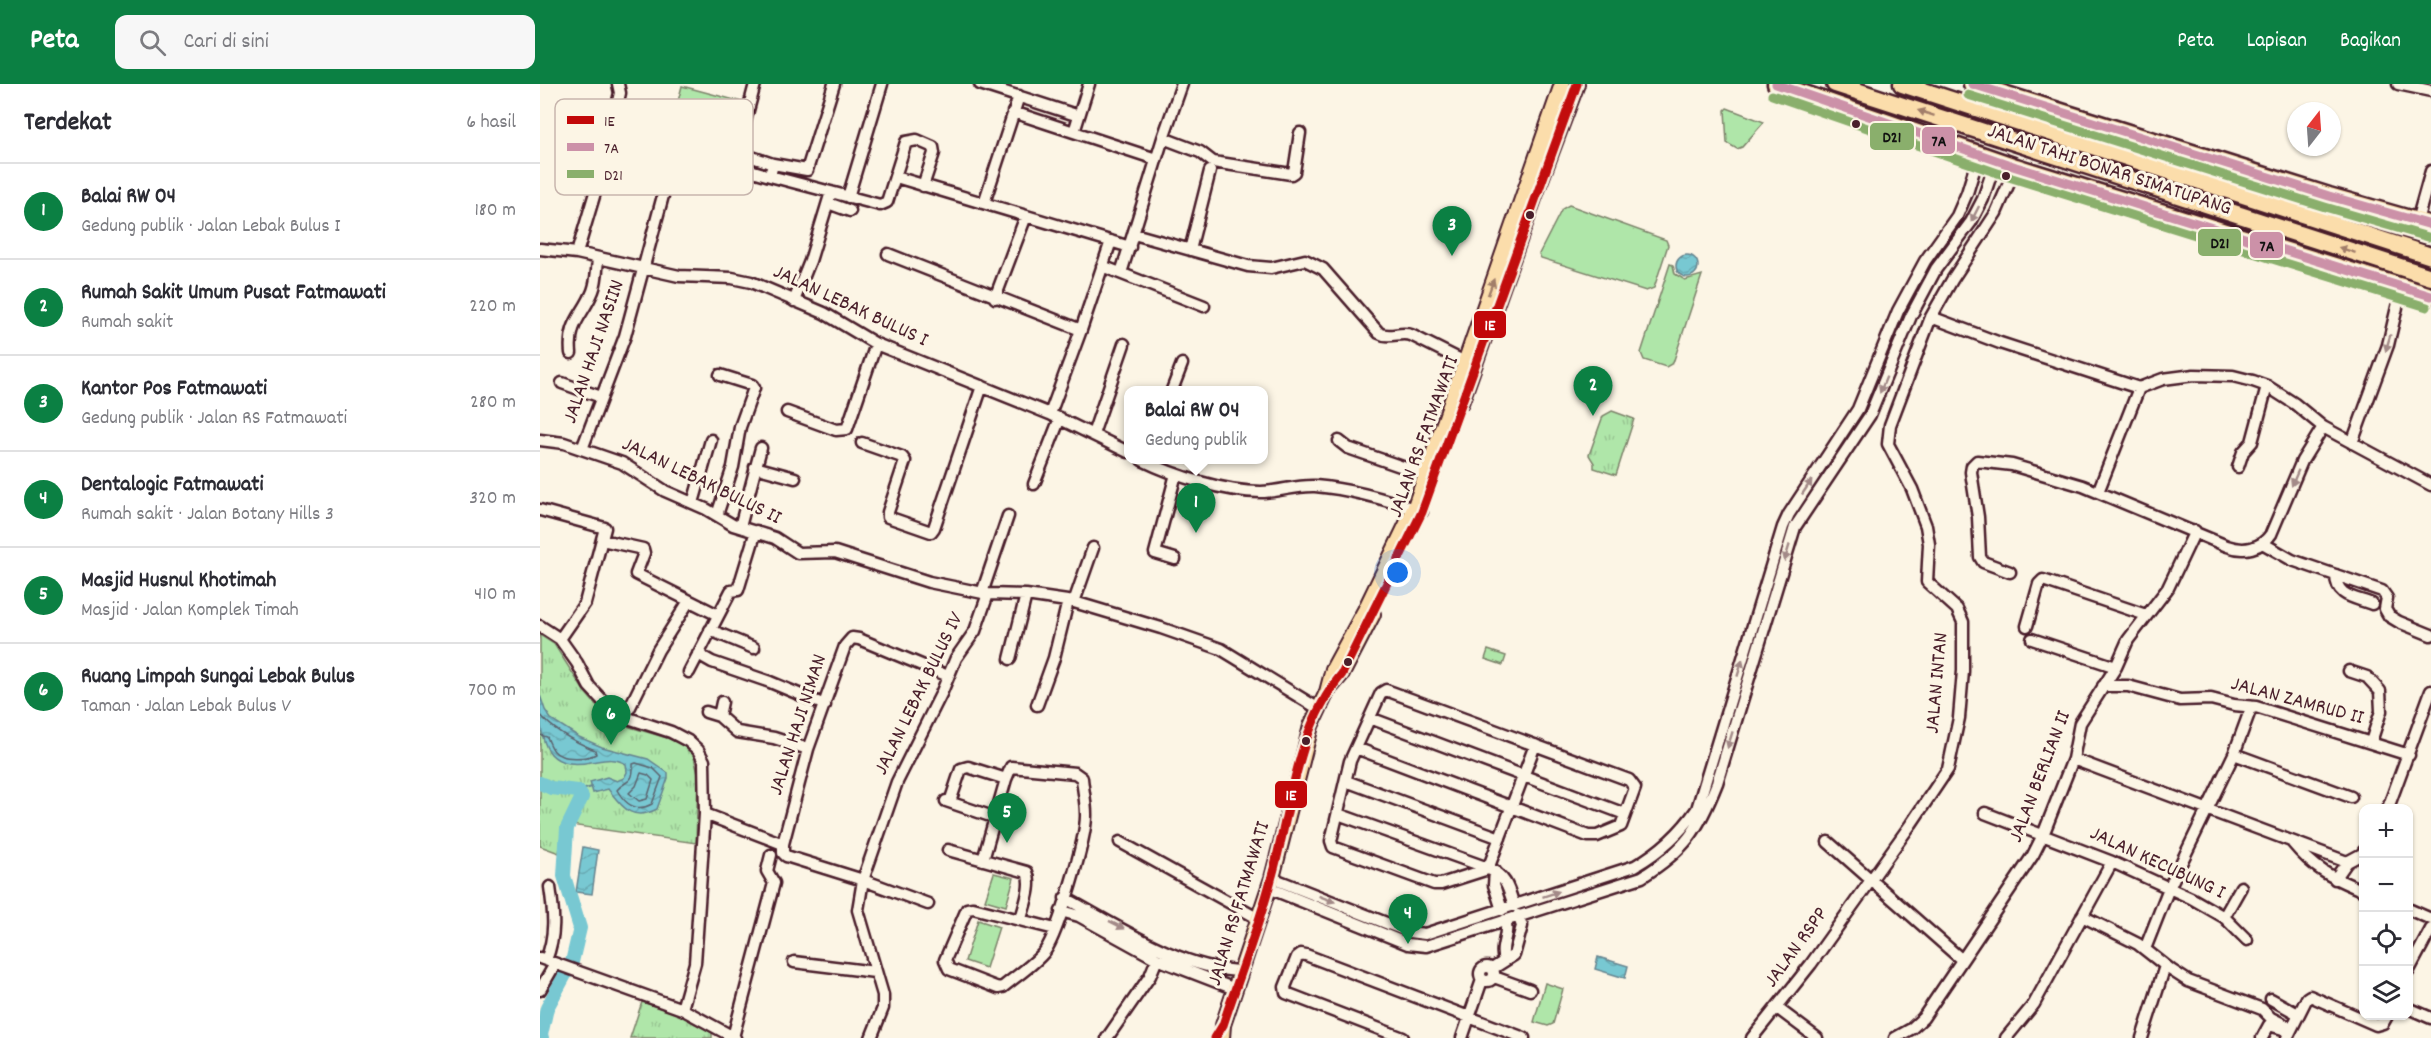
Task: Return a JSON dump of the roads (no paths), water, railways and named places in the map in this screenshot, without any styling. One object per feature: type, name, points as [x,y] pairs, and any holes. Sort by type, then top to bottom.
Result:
[{"type":"highway","name":"JALAN TAHI BONAR SIMATUPANG","points":[[1776,84],[1897,125],[1977,161],[1993,166],[2016,167],[2431,296]]},
{"type":"highway","points":[[1835,84],[2431,277]]},
{"type":"highway","points":[[1902,84],[2428,255]]},
{"type":"highway","points":[[1939,84],[2217,175],[2321,213],[2411,242],[2428,255]]},
{"type":"highway","name":"JALAN TAHI BONAR SIMATUPANG","points":[[1972,84],[2003,89],[2275,180],[2425,225]]},
{"type":"highway","points":[[1897,125],[1925,127],[2246,229],[2304,244],[2323,242]]},
{"type":"main road","name":"JALAN RS FATMAWATI","points":[[1220,1035],[1271,883],[1306,740],[1327,692],[1333,669],[1359,631],[1418,511],[1504,268],[1562,84]]},
{"type":"main road","name":"JALAN RS FATMAWATI","points":[[1418,511],[1426,475],[1465,362],[1539,185],[1577,84]]},
{"type":"street","points":[[618,84],[618,99]]},
{"type":"street","points":[[750,99],[755,84]]},
{"type":"street","points":[[753,157],[807,171],[834,84]]},
{"type":"street","points":[[848,196],[882,84]]},
{"type":"street","points":[[980,84],[1079,116]]},
{"type":"street","points":[[1074,132],[1089,84]]},
{"type":"street","points":[[1121,273],[1162,138],[1182,84]]},
{"type":"street","points":[[2398,84],[2431,91]]},
{"type":"street","points":[[984,203],[1019,96]]},
{"type":"street","points":[[1013,112],[1156,159]]},
{"type":"street","points":[[1162,138],[1200,152],[1213,162],[1293,173],[1300,133]]},
{"type":"street","points":[[829,198],[848,196],[884,204],[887,202],[906,142],[911,140],[924,142],[933,147],[934,153],[924,186]]},
{"type":"street","points":[[1271,883],[1408,944],[1426,946],[1503,915],[1642,877],[1667,861],[1691,837],[1703,818],[1711,781],[1783,527],[1789,514],[1858,409],[1898,311],[1925,261],[1957,216],[1977,161]]},
{"type":"street","points":[[770,176],[773,164]]},
{"type":"street","points":[[1711,781],[1795,527],[1861,432],[1911,316],[1936,269],[1971,222],[1983,199],[1993,166]]},
{"type":"street","name":"JALAN INTAN","points":[[1870,879],[1948,769],[1959,718],[1964,671],[1963,622],[1957,609],[1927,582],[1929,544],[1926,526],[1912,489],[1888,444],[1890,425],[1931,317],[1952,280],[1996,213],[2016,167]]},
{"type":"street","points":[[753,171],[829,198],[850,211]]},
{"type":"street","points":[[1190,250],[1210,171]]},
{"type":"street","points":[[2425,225],[2431,171]]},
{"type":"street","points":[[896,177],[1130,247]]},
{"type":"street","points":[[578,253],[595,195]]},
{"type":"street","name":"JALAN HAJI NASIIN","points":[[582,449],[625,336],[663,195]]},
{"type":"street","points":[[794,301],[829,198]]},
{"type":"street","points":[[995,298],[1026,216]]},
{"type":"street","points":[[1134,234],[1248,266],[1271,268],[1305,260],[1312,261],[1323,269],[1379,333],[1390,337],[1405,333],[1411,335],[1465,362]]},
{"type":"street","points":[[1050,414],[1111,241]]},
{"type":"street","name":"JALAN LEBAK BULUS I","points":[[540,249],[578,253],[679,276],[744,280],[824,313],[876,344],[1060,418],[1124,450]]},
{"type":"street","points":[[888,254],[1081,330]]},
{"type":"street","points":[[571,353],[572,326],[594,290],[598,258]]},
{"type":"street","points":[[1102,266],[1204,306]]},
{"type":"street","points":[[2352,443],[2388,345],[2402,286]]},
{"type":"street","points":[[1931,317],[2000,343],[2139,388],[2163,379],[2202,374],[2233,376],[2267,386],[2301,408],[2323,427],[2431,484]]},
{"type":"street","points":[[787,412],[836,430],[848,429],[876,344]]},
{"type":"street","points":[[1093,434],[1124,344]]},
{"type":"street","points":[[1174,386],[1182,364]]},
{"type":"street","points":[[717,515],[733,467],[740,427],[754,388],[752,385],[720,375]]},
{"type":"street","points":[[562,383],[601,397]]},
{"type":"street","points":[[862,443],[902,457],[904,461],[888,517],[931,532],[982,386]]},
{"type":"street","points":[[2238,467],[2243,452],[2252,442],[2267,386]]},
{"type":"street","points":[[2098,492],[2139,388]]},
{"type":"street","points":[[1034,484],[1060,418]]},
{"type":"street","points":[[1849,425],[1861,432]]},
{"type":"street","points":[[2264,544],[2271,534],[2302,461],[2323,427]]},
{"type":"street","name":"JALAN LEBAK BULUS II","points":[[540,440],[564,443],[622,464],[665,491],[740,527],[775,538],[798,553],[835,552],[929,582],[985,593],[1026,595],[1071,601],[1161,628],[1221,649],[1319,709]]},
{"type":"street","points":[[693,503],[711,440]]},
{"type":"street","points":[[1339,441],[1348,448],[1426,475]]},
{"type":"street","points":[[740,527],[761,448]]},
{"type":"street","points":[[2010,572],[1981,560],[1971,472],[1975,462],[1980,460],[2012,465],[2098,492],[2236,549],[2264,544],[2282,556],[2382,591],[2387,598],[2385,609],[2389,616],[2431,635]]},
{"type":"street","points":[[1154,464],[1176,474],[1243,492],[1264,492],[1295,486],[1341,490],[1418,511]]},
{"type":"street","points":[[755,467],[795,478]]},
{"type":"street","points":[[1175,559],[1155,553],[1176,474]]},
{"type":"street","points":[[540,510],[604,526],[585,603],[560,639]]},
{"type":"street","points":[[985,593],[1008,516]]},
{"type":"street","points":[[689,672],[731,591],[738,590],[756,531]]},
{"type":"street","name":"JALAN BERLIAN II","points":[[1895,1038],[1911,1029],[1923,1018],[2019,877],[2043,835],[2073,759],[2080,723],[2116,667],[2128,640],[2168,588],[2195,531]]},
{"type":"street","points":[[602,540],[642,549],[644,553],[636,574],[718,615]]},
{"type":"street","points":[[1036,705],[1054,658],[1071,601],[1093,548]]},
{"type":"street","points":[[2336,575],[2336,585],[2340,591],[2372,604]]},
{"type":"street","points":[[2027,626],[2039,584],[2043,580],[2146,615]]},
{"type":"street","name":"JALAN LEBAK BULUS IV","points":[[871,1038],[883,1008],[883,995],[858,910],[863,880],[897,782],[948,676],[975,631],[985,593]]},
{"type":"street","points":[[1010,659],[1026,595]]},
{"type":"street","points":[[625,717],[658,650],[689,601]]},
{"type":"street","points":[[540,626],[560,639],[577,663],[589,686],[603,701],[625,717],[671,732],[688,741],[698,750],[704,760],[705,814],[695,963],[682,1009]]},
{"type":"street","points":[[710,630],[753,648]]},
{"type":"street","name":"JALAN HAJI NIMAN","points":[[863,880],[786,856],[783,853],[783,843],[808,749],[845,646],[852,638],[859,639],[948,676]]},
{"type":"street","points":[[2032,639],[2116,667]]},
{"type":"street","points":[[698,654],[712,662],[770,682],[825,705]]},
{"type":"street","points":[[2349,671],[2367,677],[2380,691],[2381,711],[2372,742]]},
{"type":"street","name":"JALAN ZAMRUD II","points":[[2103,686],[2128,686],[2180,700],[2211,699],[2251,708],[2256,707],[2409,755]]},
{"type":"street","points":[[1356,748],[1588,836],[1597,836],[1621,826],[1635,788],[1633,784],[1629,780],[1386,690],[1381,693],[1356,748],[1331,841],[1334,847],[1434,884],[1492,870]]},
{"type":"street","points":[[2390,804],[2431,691]]},
{"type":"street","points":[[719,716],[722,702]]},
{"type":"street","points":[[2145,948],[2169,888],[2234,754],[2251,708]]},
{"type":"street","points":[[706,712],[719,716],[737,732],[774,738],[808,749]]},
{"type":"street","points":[[1370,718],[1625,814]]},
{"type":"street","points":[[1504,960],[1501,952],[1508,928],[1494,885],[1492,870],[1500,838],[1535,745]]},
{"type":"street","points":[[2234,754],[2351,797]]},
{"type":"street","points":[[2073,759],[2347,861]]},
{"type":"street","points":[[996,818],[948,802],[961,769],[968,767],[1006,779]]},
{"type":"street","points":[[983,860],[1011,767],[1075,773],[1082,778],[1086,816],[1082,843],[1061,911],[1055,928],[1045,951],[1003,987],[998,988],[949,969],[945,960],[966,909],[973,908],[1055,928]]},
{"type":"street","points":[[1346,781],[1500,838]]},
{"type":"street","name":"JALAN KECUBUNG I","points":[[1985,813],[2112,862],[2206,905],[2224,917],[2247,940]]},
{"type":"street","points":[[705,814],[783,843]]},
{"type":"street","points":[[1338,814],[1492,870],[1506,881],[1522,926],[1514,955],[1504,960],[1489,982],[1482,980],[1462,1038]]},
{"type":"street","points":[[2291,841],[2308,862],[2334,879],[2359,889]]},
{"type":"street","points":[[1120,842],[1259,920]]},
{"type":"street","points":[[1828,842],[1962,960]]},
{"type":"street","points":[[948,850],[1027,872],[1030,878],[1021,920]]},
{"type":"street","points":[[550,962],[682,1009],[734,1038],[774,883],[767,871],[771,855]]},
{"type":"street","points":[[2334,879],[2347,861],[2359,855]]},
{"type":"street","points":[[2006,1038],[2034,1004],[2112,862]]},
{"type":"street","name":"JALAN RSPP","points":[[1752,1038],[1777,1008],[1870,879]]},
{"type":"street","points":[[863,880],[928,904]]},
{"type":"street","points":[[540,990],[550,962],[554,936],[555,916],[550,887]]},
{"type":"street","points":[[2224,917],[2241,887]]},
{"type":"street","points":[[1065,898],[1080,912],[1157,959],[1235,989]]},
{"type":"street","points":[[1061,911],[1080,912],[1178,957],[1241,971]]},
{"type":"street","points":[[2413,911],[2431,919]]},
{"type":"street","points":[[2082,916],[2145,948],[2165,966],[2188,981],[2262,1009],[2289,1033]]},
{"type":"street","points":[[2412,966],[2431,929]]},
{"type":"street","points":[[1403,1038],[1286,993],[1285,987],[1297,957],[1301,954],[1306,955],[1524,1038]]},
{"type":"street","points":[[1109,1037],[1150,976],[1157,959]]},
{"type":"street","points":[[794,962],[875,972]]},
{"type":"street","points":[[2142,1038],[2165,966]]},
{"type":"street","points":[[1493,973],[1530,990]]},
{"type":"street","points":[[2289,1033],[2307,998],[2312,996],[2359,1017]]},
{"type":"street","points":[[2271,999],[2298,1014]]},
{"type":"street","points":[[1777,1008],[1817,1038]]},
{"type":"street","points":[[2413,1010],[2431,1018]]},
{"type":"street","points":[[2365,1020],[2376,1025],[2380,1025],[2384,1020]]},
{"type":"street","points":[[2262,1038],[2269,1026],[2289,1033]]},
{"type":"water","points":[[1687,255],[1695,258],[1698,266],[1695,274],[1687,277],[1679,274],[1676,266],[1679,258]]},
{"type":"water","points":[[540,695],[551,719],[579,737],[602,747],[648,759],[668,773],[657,809],[648,813],[634,813],[618,802],[608,789],[593,793],[590,782],[607,777],[617,781],[624,778],[627,772],[626,764],[618,760],[609,760],[574,764],[552,755],[546,747],[543,736]]},
{"type":"water","points":[[583,847],[598,850],[592,894],[576,892]]},
{"type":"water","points":[[1598,957],[1628,966],[1625,978],[1595,969]]},
{"type":"waterway","points":[[540,783],[551,788],[578,791],[582,797],[567,828],[564,876],[580,928],[572,962],[547,1008],[542,1038]]},
{"type":"waterway","points":[[578,791],[592,787]]},
{"type":"place","name":"Kantor Pos Fatmawati","points":[[1452,256]]},
{"type":"place","name":"Rumah Sakit Umum Pusat Fatmawati","points":[[1593,416]]},
{"type":"place","name":"Balai RW 04","points":[[1196,533]]},
{"type":"place","name":"Ruang Limpah Sungai Lebak Bulus","points":[[611,745]]},
{"type":"place","name":"Masjid Husnul Khotimah","points":[[1007,843]]},
{"type":"place","name":"Dentalogic Fatmawati","points":[[1408,944]]}]
